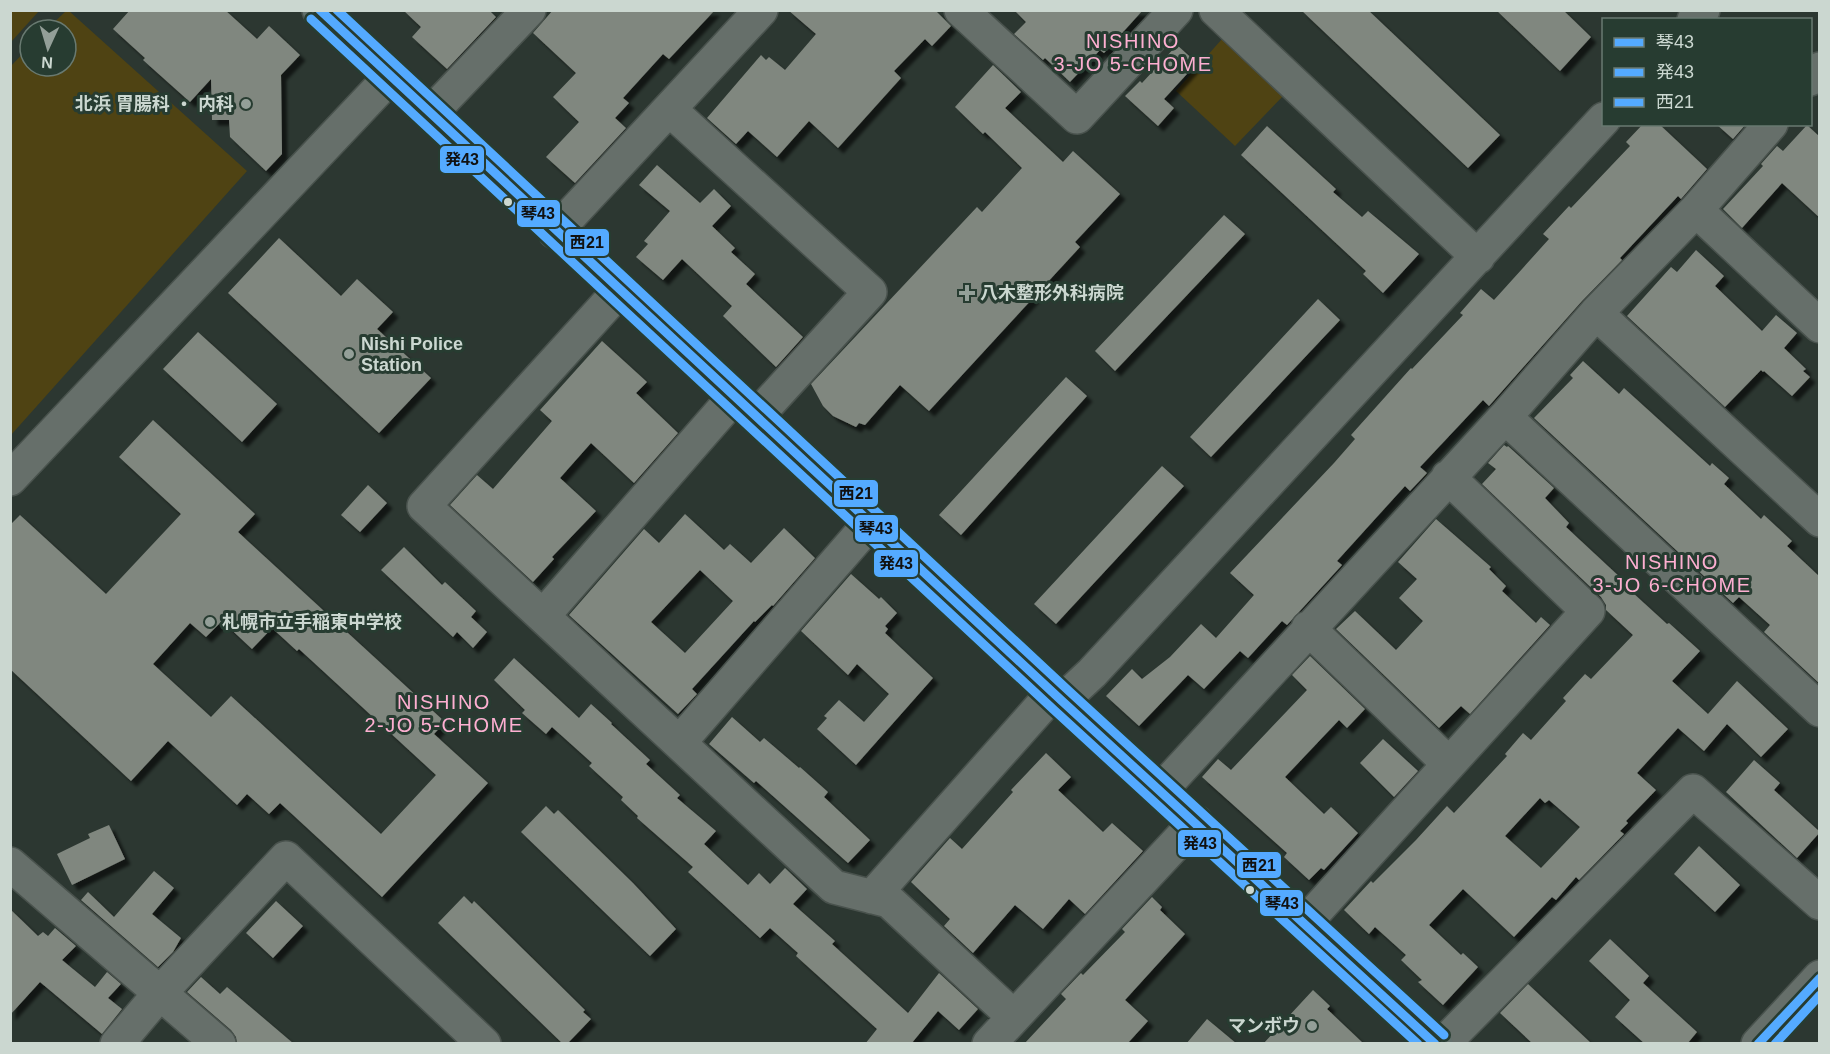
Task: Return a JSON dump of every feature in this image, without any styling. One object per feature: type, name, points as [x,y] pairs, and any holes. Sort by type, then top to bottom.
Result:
[{"type":"main road","points":[[319,10],[555,232],[1436,1044]]},
{"type":"street","points":[[431,113],[529,10]]},
{"type":"street","points":[[555,232],[761,10]]},
{"type":"street","points":[[962,10],[1077,117],[1176,10]]},
{"type":"street","points":[[1216,10],[1478,257]]},
{"type":"street","points":[[10,479],[391,76]]},
{"type":"street","points":[[543,616],[745,407],[870,292],[669,109]]},
{"type":"street","points":[[872,897],[1058,696],[1092,673],[1602,121]]},
{"type":"street","points":[[1161,790],[1505,417],[1596,313],[1696,210],[1769,126]]},
{"type":"street","points":[[1696,210],[1820,326]]},
{"type":"street","points":[[620,291],[424,506],[834,887],[889,902],[1014,1017]]},
{"type":"street","points":[[1596,313],[1820,520]]},
{"type":"street","points":[[1505,417],[1820,710]]},
{"type":"street","points":[[1305,923],[1588,611],[1448,477]]},
{"type":"street","points":[[679,743],[870,523]]},
{"type":"street","points":[[1308,628],[1449,764]]},
{"type":"street","points":[[1443,1044],[1693,791],[1820,903]]},
{"type":"street","points":[[989,1044],[1196,822]]},
{"type":"street","points":[[117,1044],[160,993],[286,858],[484,1044]]},
{"type":"street","points":[[10,864],[219,1044]]},
{"type":"street","points":[[1758,1044],[1820,977]]},
{"type":"shaded area","points":[[10,11],[39,11],[33,18],[18,18],[18,34],[11,42]]},
{"type":"shaded area","points":[[69,11],[77,18],[59,18]]},
{"type":"shaded area","points":[[78,19],[247,171],[11,435],[11,66],[18,59],[18,78],[78,78]]},
{"type":"shaded area","points":[[1222,39],[1284,95],[1235,146],[1176,91]]},
{"type":"building","points":[[130,10],[225,10],[257,39],[269,26],[300,55],[281,75],[282,154],[266,171],[230,137],[229,120],[212,120],[211,79],[190,102],[143,60],[145,58],[113,29]]},
{"type":"building","points":[[403,10],[489,10],[496,17],[447,69],[412,37],[421,27]]},
{"type":"building","points":[[553,10],[715,10],[669,59],[663,54],[623,98],[629,103],[615,118],[626,128],[575,183],[546,157],[579,122],[553,97],[576,73],[533,33]]},
{"type":"building","points":[[788,10],[935,10],[951,26],[932,46],[925,39],[894,71],[901,78],[838,148],[809,121],[777,157],[748,131],[736,144],[707,118],[761,55],[766,60],[769,57],[785,70],[816,34]]},
{"type":"building","points":[[1014,10],[1143,10],[1104,53],[1100,50],[1070,82],[1045,58],[1043,60],[1014,34],[1026,22]]},
{"type":"building","points":[[1301,10],[1368,10],[1500,135],[1468,168]]},
{"type":"building","points":[[1496,10],[1563,10],[1591,37],[1560,71]]},
{"type":"building","points":[[1177,45],[1197,63],[1164,99],[1174,108],[1158,126],[1125,96],[1140,81],[1142,83]]},
{"type":"building","name":"八木整形外科病院","points":[[993,65],[1021,92],[1005,108],[1063,162],[1073,151],[1120,194],[1075,242],[1080,247],[929,411],[900,385],[865,425],[859,423],[856,427],[833,416],[823,406],[811,384],[977,207],[982,212],[1022,168],[955,107]]},
{"type":"building","points":[[1267,126],[1336,189],[1333,192],[1362,217],[1368,211],[1419,254],[1383,293],[1363,274],[1366,271],[1241,155]]},
{"type":"building","points":[[1641,126],[1661,126],[1707,169],[1681,199],[1678,196],[1620,258],[1622,260],[1582,301],[1489,406],[1483,400],[1420,467],[1427,473],[1410,491],[1405,486],[1337,561],[1342,565],[1287,625],[1282,621],[1248,658],[1240,651],[1204,689],[1188,675],[1139,726],[1106,696],[1132,669],[1142,679],[1170,657],[1201,624],[1216,638],[1254,595],[1230,573],[1334,463],[1355,439],[1351,435],[1411,368],[1463,315],[1460,313],[1481,289],[1494,300],[1549,239],[1543,234],[1630,146],[1626,142]]},
{"type":"building","points":[[1718,126],[1744,126],[1733,139]]},
{"type":"building","points":[[1806,126],[1820,137],[1820,218],[1782,183],[1742,228],[1723,209],[1763,166],[1761,164],[1777,146],[1783,151]]},
{"type":"building","points":[[657,165],[700,203],[714,189],[731,206],[712,226],[735,248],[731,252],[755,274],[746,284],[803,337],[776,367],[723,316],[732,306],[682,259],[663,280],[636,257],[648,244],[644,241],[670,211],[639,185]]},
{"type":"building","points":[[1224,215],[1245,234],[1115,371],[1095,351]]},
{"type":"building","name":"Nishi Police Station","points":[[279,238],[341,296],[357,279],[393,312],[377,329],[431,378],[379,433],[228,293]]},
{"type":"building","points":[[1696,250],[1724,276],[1715,286],[1762,331],[1776,315],[1797,333],[1784,348],[1806,369],[1803,371],[1810,377],[1792,396],[1761,370],[1725,407],[1627,316],[1671,267],[1677,272]]},
{"type":"building","points":[[1318,299],[1340,320],[1211,457],[1190,437]]},
{"type":"building","points":[[198,332],[277,404],[242,442],[163,369]]},
{"type":"building","points":[[602,341],[647,382],[636,393],[678,433],[634,483],[591,443],[560,478],[596,511],[552,557],[554,559],[533,582],[450,505],[477,475],[493,489],[552,421],[540,410]]},
{"type":"building","points":[[1583,361],[1619,394],[1624,388],[1710,466],[1712,463],[1729,478],[1724,484],[1761,519],[1764,515],[1792,541],[1787,546],[1820,577],[1820,684],[1764,632],[1770,625],[1739,597],[1733,603],[1534,418],[1573,378],[1570,375]]},
{"type":"building","points":[[1066,377],[1087,396],[961,535],[939,515]]},
{"type":"building","points":[[153,420],[255,514],[238,532],[445,722],[434,734],[488,783],[382,897],[280,803],[269,814],[247,794],[237,805],[168,741],[131,781],[10,669],[10,525],[20,515],[106,594],[181,514],[119,457]],"holes":[[[222,621],[252,649],[272,628],[297,651],[299,649],[436,775],[381,834],[231,696],[211,717],[153,664],[190,623],[206,637]]]},
{"type":"building","points":[[1504,445],[1508,446],[1554,488],[1545,498],[1569,523],[1566,527],[1623,580],[1621,582],[1700,651],[1672,681],[1708,714],[1737,681],[1788,729],[1761,757],[1727,724],[1704,751],[1678,728],[1637,773],[1656,790],[1626,821],[1628,823],[1620,831],[1624,834],[1579,880],[1576,877],[1556,900],[1552,897],[1514,937],[1463,889],[1429,925],[1461,955],[1463,953],[1478,967],[1443,1005],[1418,982],[1422,980],[1401,960],[1406,955],[1375,927],[1369,934],[1344,910],[1371,881],[1373,883],[1416,840],[1447,806],[1454,813],[1507,756],[1505,754],[1523,733],[1531,740],[1566,701],[1563,698],[1585,674],[1591,679],[1633,635],[1606,610],[1601,597],[1482,484],[1496,469],[1488,463]],"holes":[[[1540,798],[1545,803],[1549,800],[1580,827],[1541,868],[1505,836]]]},
{"type":"building","points":[[1162,466],[1184,486],[1056,624],[1034,604]]},
{"type":"building","points":[[368,485],[387,503],[360,532],[341,515]]},
{"type":"building","points":[[685,514],[724,550],[730,544],[751,563],[784,528],[815,558],[773,606],[754,621],[692,689],[697,694],[678,714],[569,615],[644,529],[659,543]],"holes":[[[700,570],[733,601],[685,653],[651,622]]]},
{"type":"building","points":[[1436,519],[1491,567],[1489,569],[1506,586],[1502,591],[1536,623],[1541,617],[1550,625],[1470,714],[1461,706],[1439,728],[1336,629],[1355,611],[1396,650],[1423,621],[1399,598],[1417,579],[1398,562]]},
{"type":"building","points":[[404,547],[442,585],[445,582],[476,611],[471,617],[487,632],[473,648],[457,632],[453,637],[381,570]]},
{"type":"building","points":[[851,574],[879,599],[881,597],[897,613],[885,626],[888,629],[885,633],[933,678],[856,765],[817,729],[827,718],[824,716],[839,700],[864,722],[889,694],[857,664],[848,675],[801,631]]},
{"type":"building","points":[[1310,656],[1365,709],[1347,728],[1339,720],[1285,777],[1324,814],[1331,807],[1358,833],[1324,870],[1321,868],[1309,880],[1284,857],[1287,853],[1202,777],[1218,759],[1231,770],[1307,690],[1292,675]]},
{"type":"building","points":[[514,658],[579,718],[591,704],[612,723],[650,760],[646,764],[680,795],[677,798],[716,831],[704,844],[748,885],[759,873],[770,884],[785,868],[807,889],[793,904],[835,941],[832,944],[908,1013],[939,973],[978,1009],[959,1030],[938,1011],[911,1044],[865,1044],[877,1029],[796,956],[798,953],[770,928],[760,938],[688,872],[693,867],[637,818],[638,816],[621,800],[623,797],[589,766],[592,763],[552,727],[546,734],[522,713],[525,710],[494,680]]},
{"type":"building","points":[[732,717],[760,742],[764,738],[800,767],[828,792],[824,797],[870,840],[848,863],[756,781],[754,783],[709,744]]},
{"type":"building","points":[[1383,739],[1418,771],[1394,797],[1360,763]]},
{"type":"building","points":[[1046,753],[1071,777],[1058,790],[1103,832],[1112,823],[1143,851],[1085,914],[1069,899],[1043,929],[1015,905],[973,953],[944,926],[950,919],[911,882],[950,838],[962,849],[1013,792],[1011,790]]},
{"type":"building","points":[[1754,760],[1780,783],[1774,790],[1820,832],[1797,858],[1726,792]]},
{"type":"building","points":[[546,806],[554,814],[558,810],[633,883],[676,929],[650,956],[521,832]]},
{"type":"building","points":[[109,825],[125,859],[72,885],[57,854],[90,838],[88,834]]},
{"type":"building","points":[[1699,846],[1740,885],[1715,912],[1674,874]]},
{"type":"building","points":[[154,871],[174,888],[152,914],[181,938],[173,952],[158,967],[81,900],[88,892],[114,917]]},
{"type":"building","points":[[464,896],[472,904],[474,901],[585,1010],[583,1012],[591,1019],[567,1044],[563,1044],[438,923]]},
{"type":"building","points":[[1152,897],[1162,907],[1160,910],[1185,934],[1125,1000],[1148,1021],[1127,1044],[1024,1044],[1066,999],[1061,994],[1125,932],[1122,929]]},
{"type":"building","points":[[276,901],[303,926],[273,958],[246,933]]},
{"type":"building","points":[[10,909],[38,936],[43,932],[48,936],[55,928],[76,946],[62,960],[95,987],[107,972],[121,984],[108,998],[122,1009],[102,1034],[40,982],[10,1015]]},
{"type":"building","points":[[1610,939],[1649,976],[1643,983],[1697,1032],[1687,1044],[1645,1044],[1615,1017],[1630,1000],[1589,961]]},
{"type":"building","points":[[201,977],[220,994],[227,987],[294,1044],[237,1044],[236,1037],[231,1030],[187,992]]},
{"type":"building","points":[[1528,984],[1592,1044],[1533,1044],[1500,1013]]},
{"type":"building","name":"マンボウ","points":[[1313,990],[1330,1006],[1327,1009],[1364,1044],[1263,1044]]},
{"type":"building","points":[[1207,1019],[1237,1044],[1186,1044]]},
{"type":"transit line","name":"琴43","points":[[320,10],[1062,701],[1435,1044]]},
{"type":"transit line","name":"西21","points":[[337,10],[1070,692],[1444,1035]]},
{"type":"transit line","name":"発43","points":[[311,19],[1054,710],[1418,1044]]},
{"type":"transit line","name":"琴43","points":[[1758,1044],[1820,978]]},
{"type":"transit line","name":"発43","points":[[1775,1044],[1820,995]]},
{"type":"place","name":"北浜 胃腸科 ・ 内科","points":[[246,104]]},
{"type":"place","name":"八木整形外科病院","points":[[967,293]]},
{"type":"place","name":"Nishi Police Station","points":[[349,354]]},
{"type":"place","name":"札幌市立手稲東中学校","points":[[210,622]]},
{"type":"place","name":"マンボウ","points":[[1312,1026]]},
{"type":"district","name":"NISHINO 3-JO 5-CHOME","points":[[1133,52]]},
{"type":"district","name":"NISHINO 3-JO 6-CHOME","points":[[1672,574]]},
{"type":"district","name":"NISHINO 2-JO 5-CHOME","points":[[444,714]]}]
